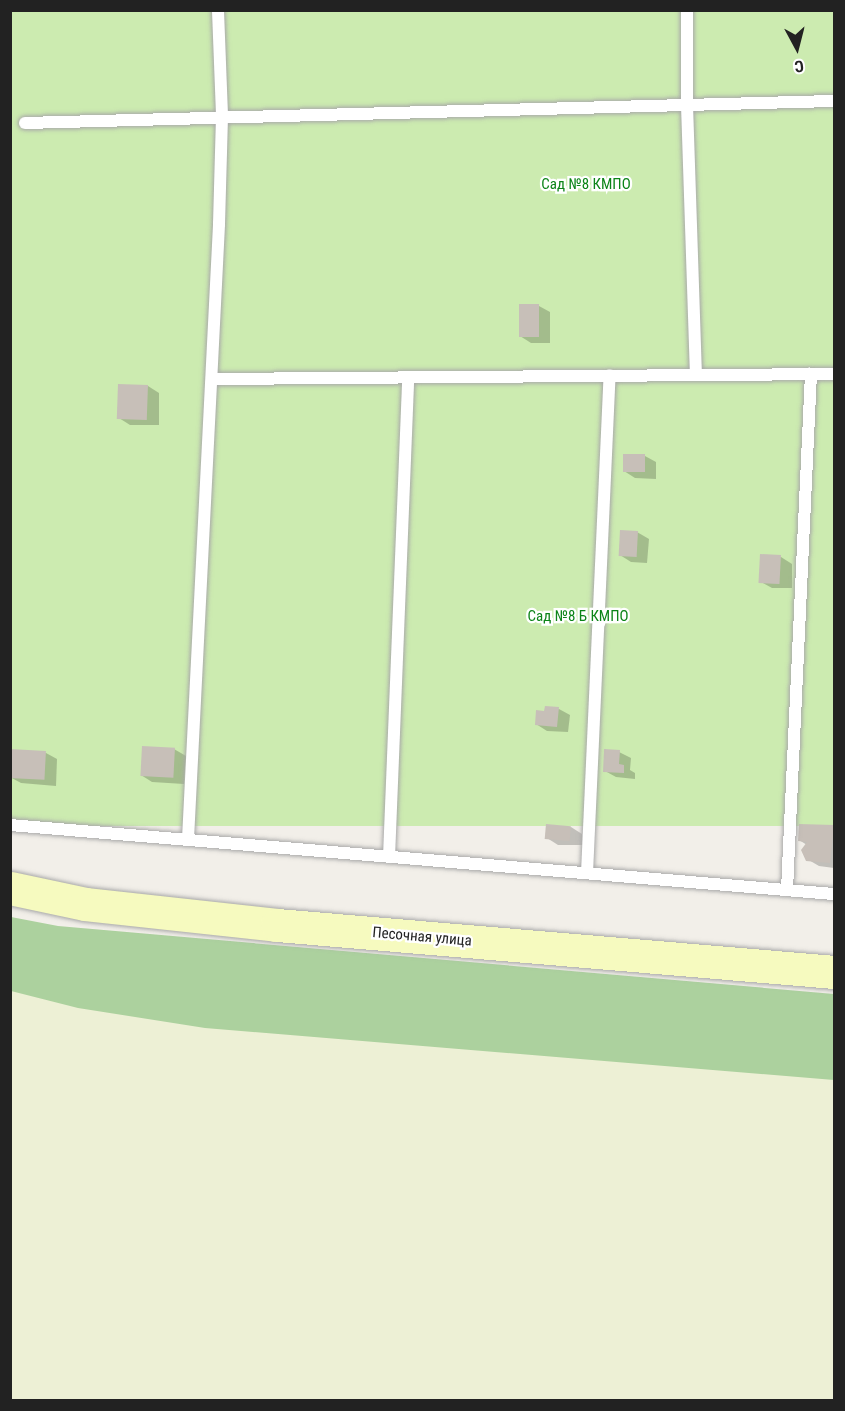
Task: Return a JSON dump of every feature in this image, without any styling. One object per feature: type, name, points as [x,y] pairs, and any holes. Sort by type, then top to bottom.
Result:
[{"type":"main road","name":"Песочная улица","points":[[10,888],[85,904],[277,925],[834,972]]},
{"type":"lane","points":[[188,839],[212,379],[222,115],[218,10]]},
{"type":"lane","points":[[687,10],[687,105],[696,375]]},
{"type":"lane","points":[[25,123],[222,115],[834,101]]},
{"type":"lane","points":[[787,890],[811,374]]},
{"type":"lane","points":[[212,379],[834,374]]},
{"type":"lane","points":[[587,873],[610,376]]},
{"type":"lane","points":[[389,857],[408,378]]},
{"type":"lane","points":[[10,825],[834,894]]},
{"type":"green space","points":[[10,11],[834,11],[834,826],[10,826]]},
{"type":"green space","points":[[11,917],[58,926],[834,994],[834,1080],[205,1028],[78,1008],[11,991]]},
{"type":"green space","points":[[10,932],[834,1033],[834,1400],[11,1400]]},
{"type":"building","points":[[519,304],[539,304],[539,337],[519,337]]},
{"type":"building","points":[[118,384],[148,385],[147,420],[117,419]]},
{"type":"building","points":[[623,454],[645,454],[645,472],[623,472]]},
{"type":"building","points":[[620,530],[638,531],[637,557],[619,556]]},
{"type":"building","points":[[760,554],[781,555],[779,584],[758,583]]},
{"type":"building","points":[[545,706],[559,707],[557,727],[535,725],[536,710],[544,711]]},
{"type":"building","points":[[142,746],[175,748],[173,778],[140,776]]},
{"type":"building","points":[[10,749],[46,751],[44,780],[10,778]]},
{"type":"building","points":[[604,749],[620,750],[619,764],[624,765],[624,773],[603,772]]},
{"type":"building","points":[[546,824],[571,826],[570,841],[545,839]]},
{"type":"building","points":[[799,824],[834,825],[830,863],[806,861],[801,850],[807,842],[798,841]]},
{"type":"park label","name":"Сад №8 КМПО","points":[[586,185]]},
{"type":"park label","name":"Сад №8 Б КМПО","points":[[578,617]]}]
